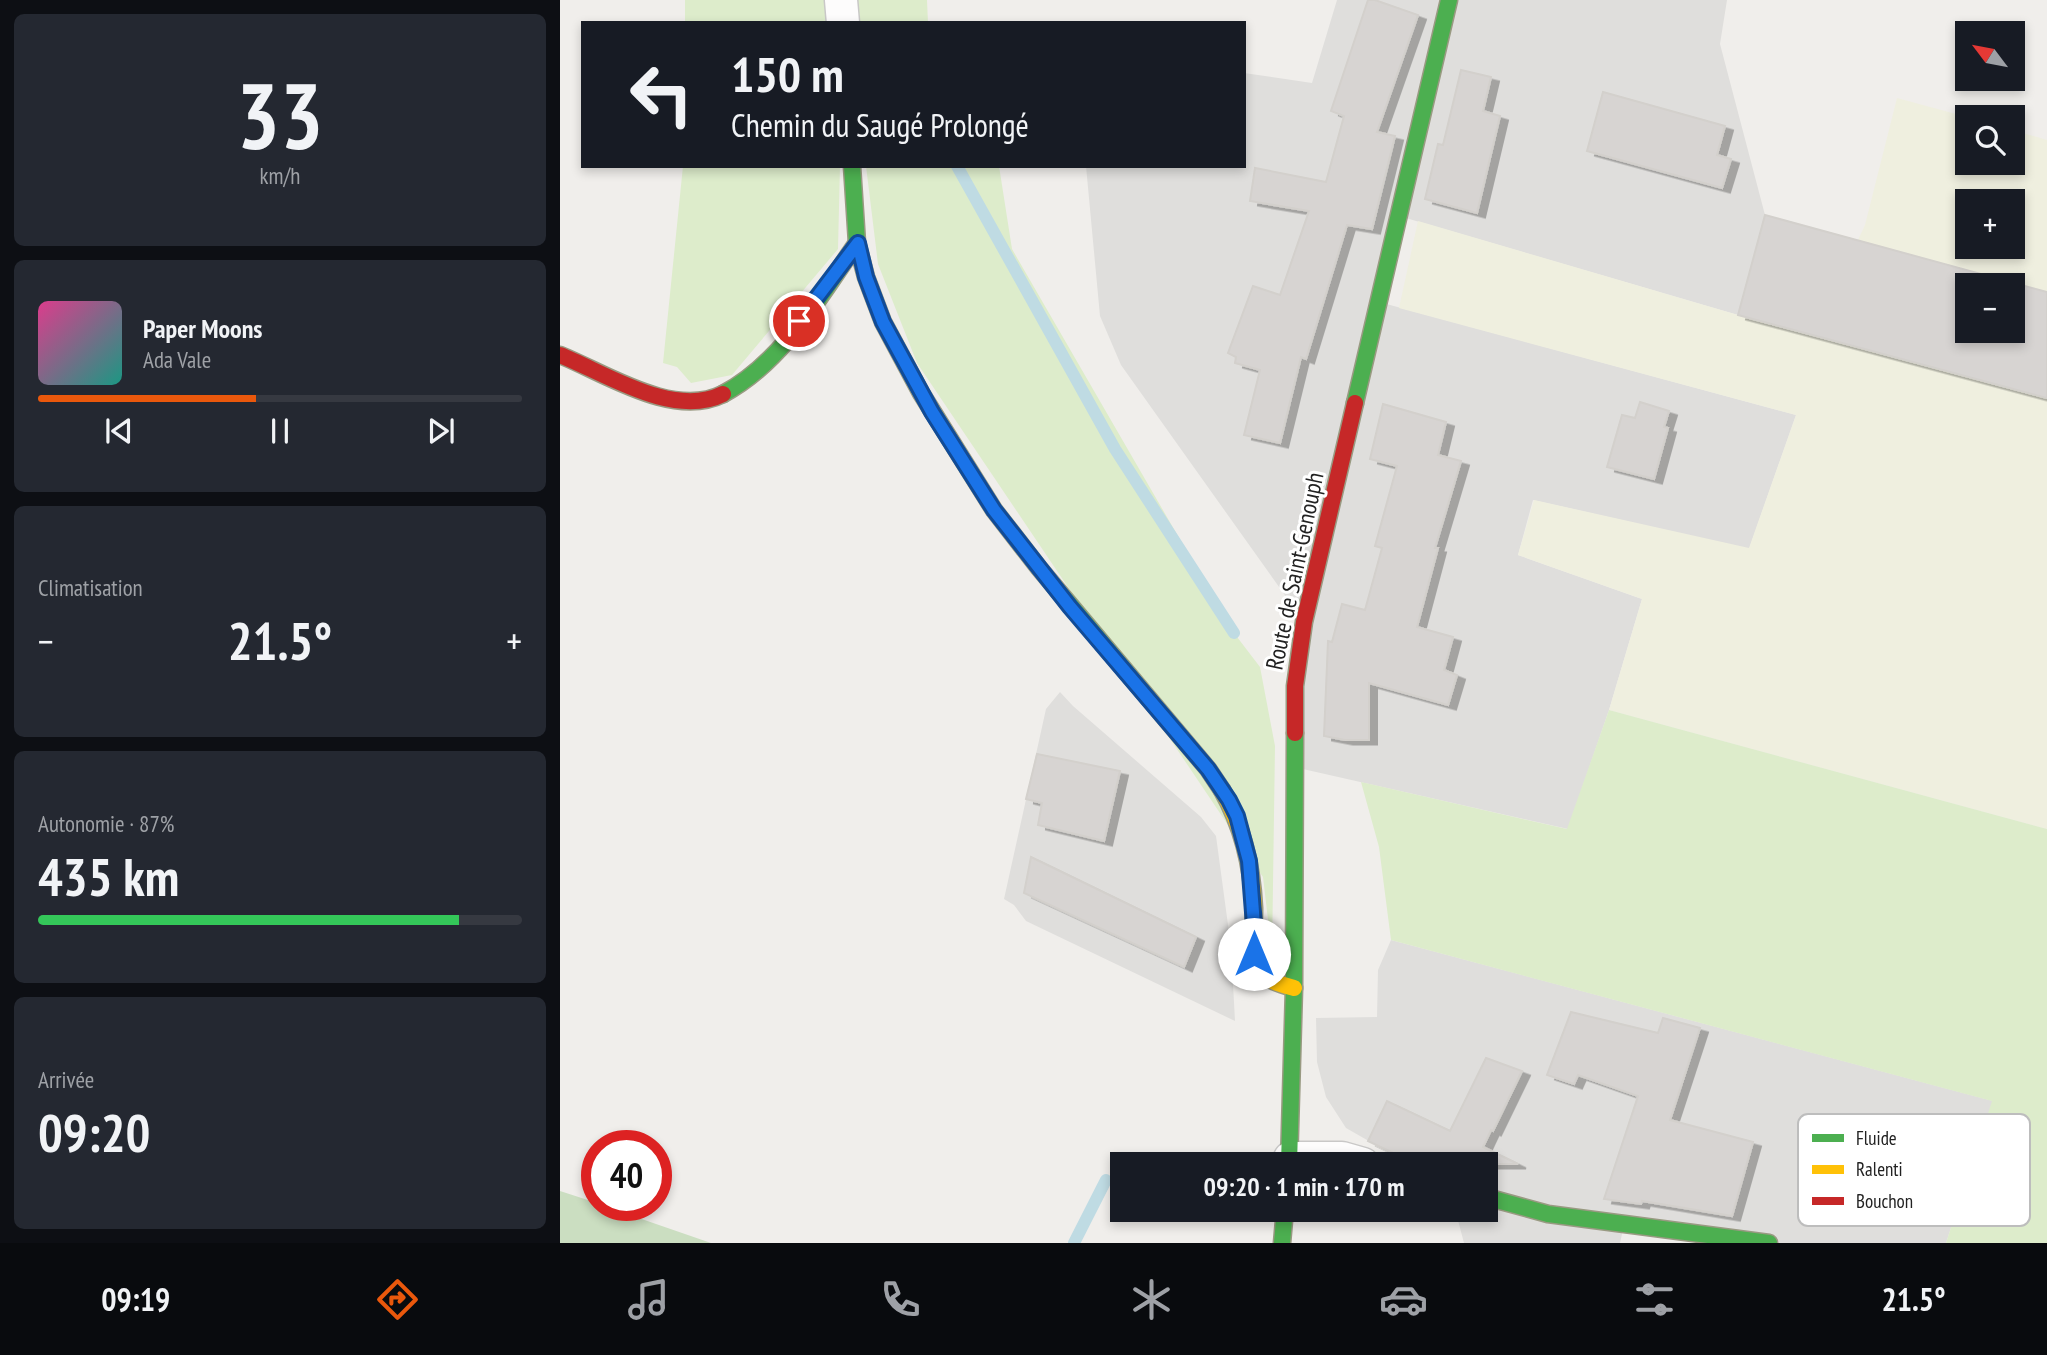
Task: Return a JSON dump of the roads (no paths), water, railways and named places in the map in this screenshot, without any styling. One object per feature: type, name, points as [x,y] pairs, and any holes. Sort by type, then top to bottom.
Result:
[{"type":"street","points":[[841,0],[843,21]]},
{"type":"street","name":"Route de Saint-Genouph","points":[[1290,1152],[1294,988],[1294,686],[1304,622],[1449,0]]},
{"type":"street","points":[[852,168],[858,243],[866,277],[883,322],[928,404],[994,510],[1046,578],[1208,769],[1229,800],[1237,816],[1249,861],[1254,954],[1263,974],[1277,984],[1294,988]]},
{"type":"street","points":[[560,355],[668,399],[692,401],[718,396],[754,374],[762,366],[785,340],[858,243]]},
{"type":"street","points":[[1498,1200],[1548,1214],[1769,1243]]},
{"type":"street","points":[[1282,1243],[1284,1222]]},
{"type":"waterway","points":[[958,168],[1115,449],[1234,633]]},
{"type":"waterway","points":[[1074,1243],[1106,1180]]}]
